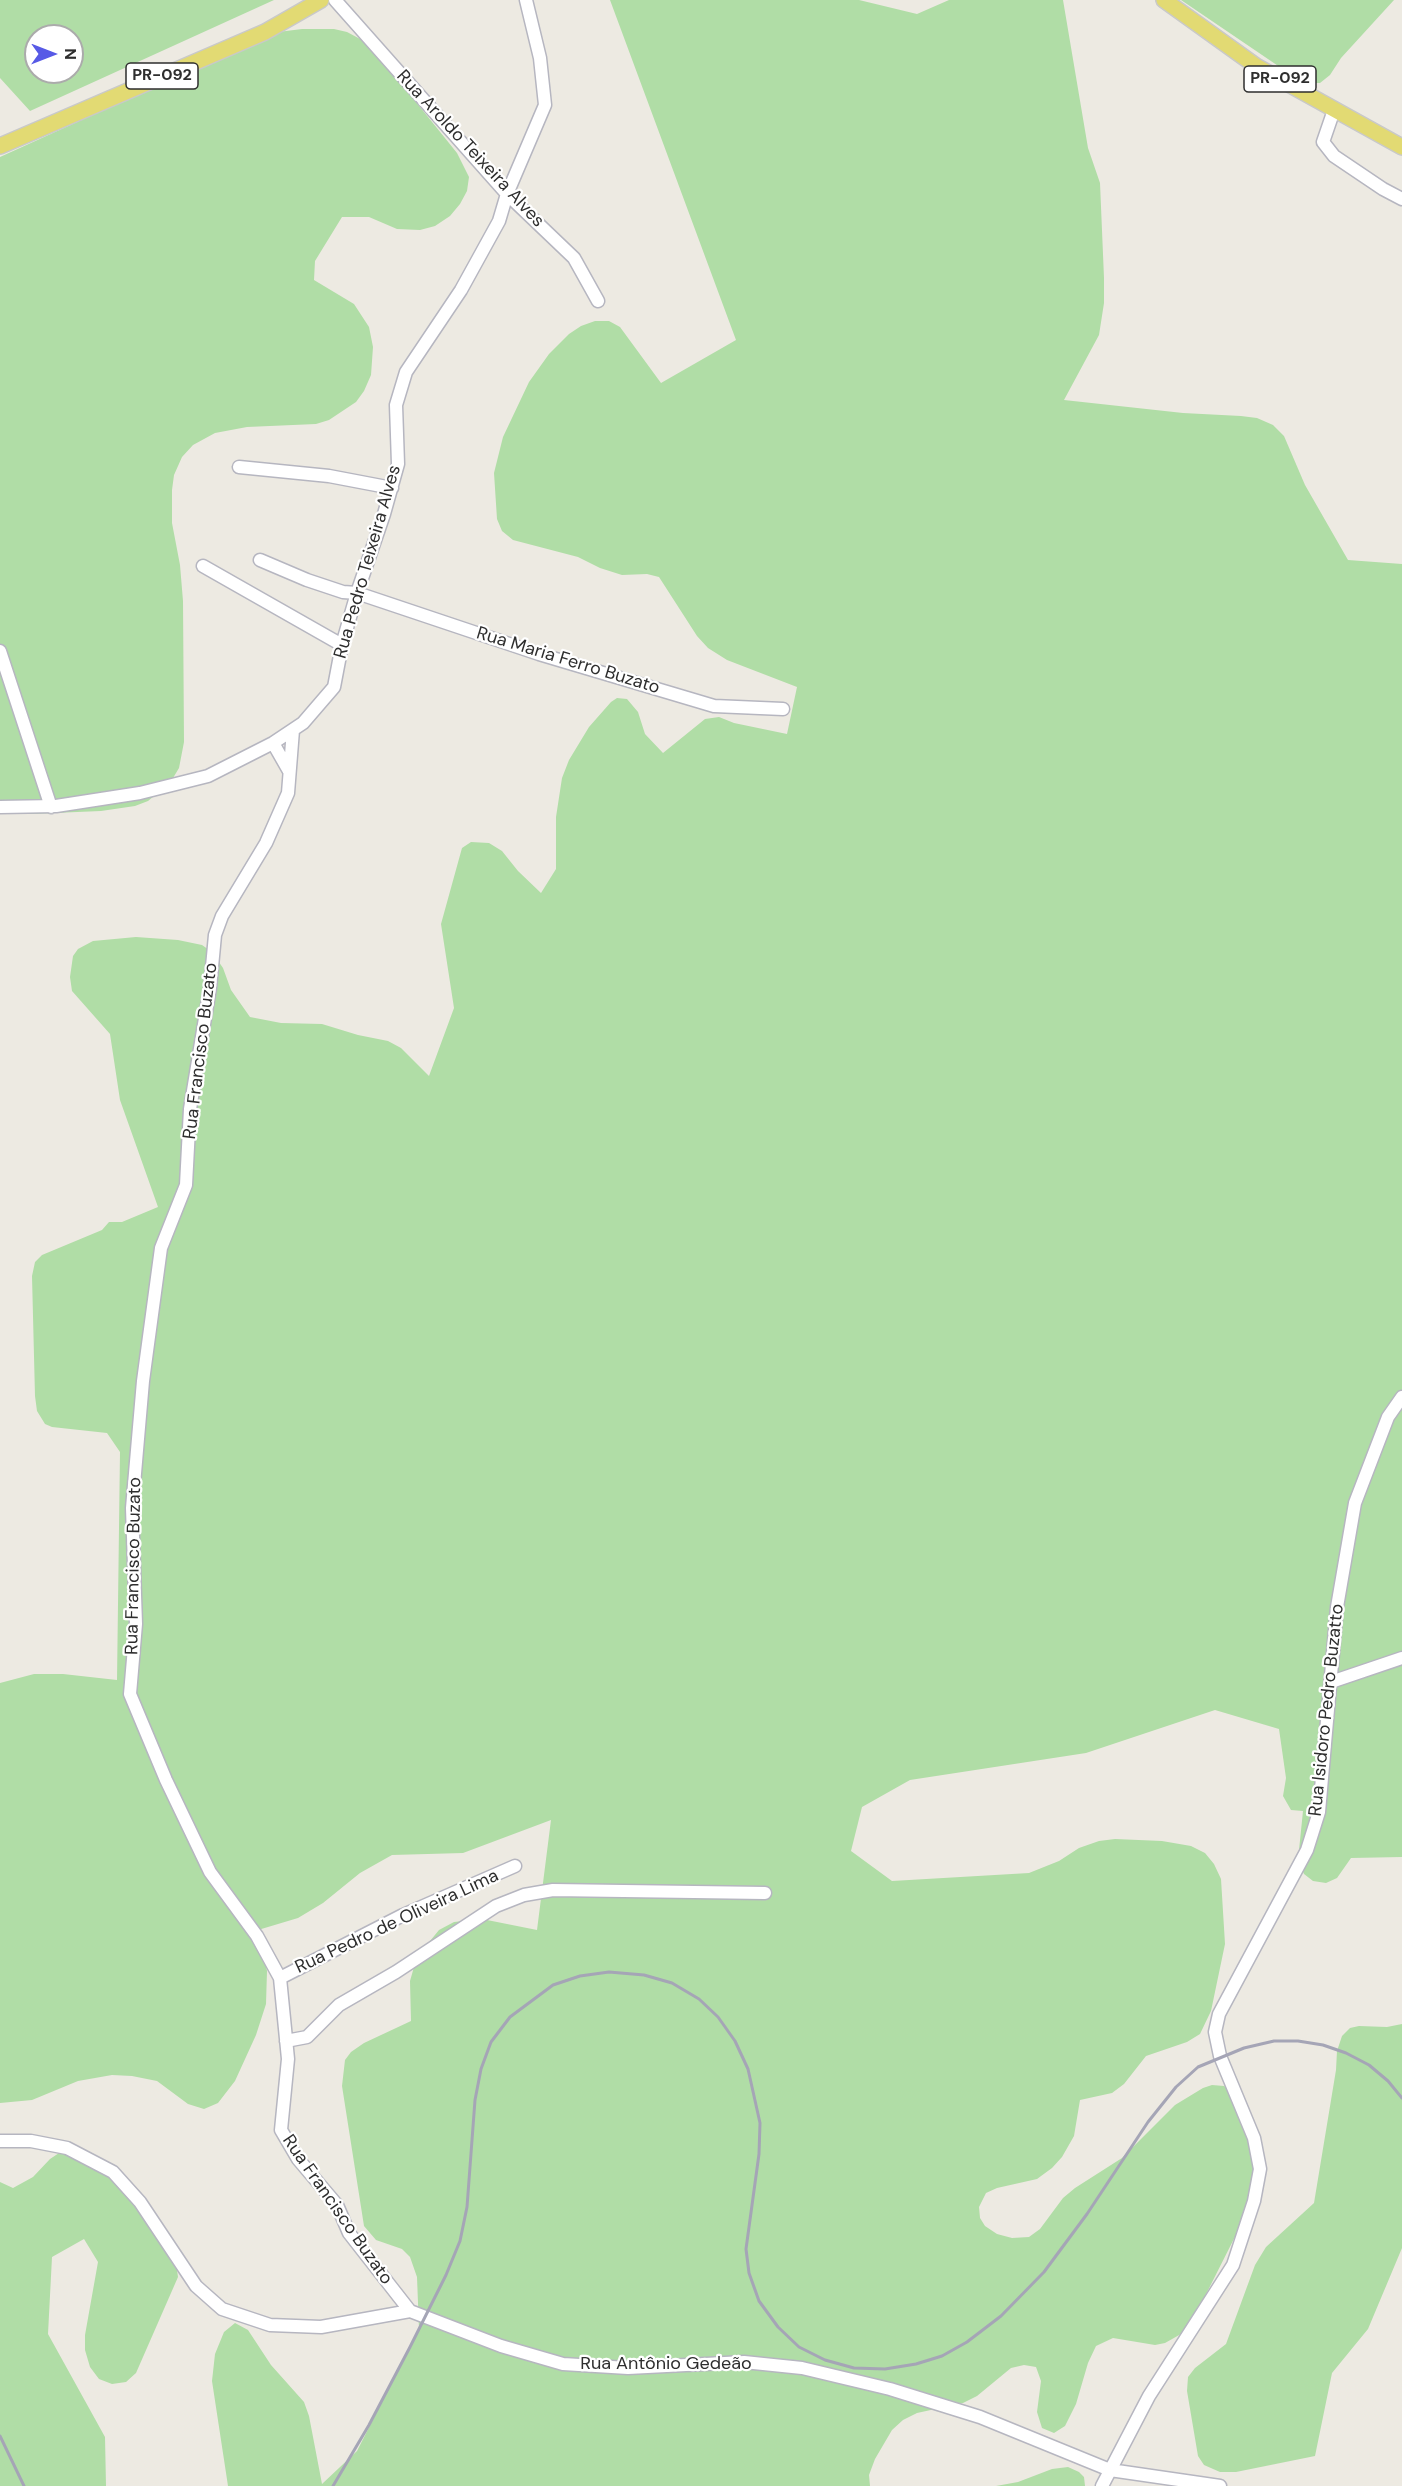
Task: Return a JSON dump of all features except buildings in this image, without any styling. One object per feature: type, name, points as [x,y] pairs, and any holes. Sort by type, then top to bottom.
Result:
[{"type":"main road","name":"PR-092","points":[[0,146],[265,32],[321,0]]},
{"type":"main road","name":"PR-092","points":[[1164,0],[1256,66],[1402,147]]},
{"type":"street","name":"Rua Aroldo Teixeira Alves","points":[[335,0],[507,194],[574,258],[597,301]]},
{"type":"street","name":"Rua Pedro Teixeira Alves","points":[[0,807],[51,807],[140,793],[208,776],[273,743],[303,723],[334,687],[342,645],[398,464],[396,405],[406,372],[461,291],[499,221],[507,194],[545,105],[540,58],[526,0]]},
{"type":"street","points":[[1334,110],[1323,142],[1334,156],[1402,199]]},
{"type":"street","points":[[239,467],[329,476],[392,488]]},
{"type":"street","name":"Rua Maria Ferro Buzato","points":[[260,560],[343,592],[357,593],[539,654],[714,706],[783,709]]},
{"type":"street","points":[[203,566],[342,645]]},
{"type":"street","points":[[0,651],[51,807]]},
{"type":"street","name":"Rua Francisco Buzato","points":[[293,730],[288,793],[266,843],[222,916],[215,935],[210,988],[190,1109],[186,1185],[161,1248],[143,1381],[132,1508],[136,1624],[130,1694],[166,1780],[210,1872],[257,1936],[280,1978],[288,2059],[281,2130],[298,2159],[337,2205],[349,2233],[410,2311]]},
{"type":"street","points":[[273,743],[290,771]]},
{"type":"street","name":"Rua Isidoro Pedro Buzatto","points":[[1102,2486],[1149,2396],[1233,2265],[1254,2200],[1260,2169],[1254,2138],[1220,2056],[1215,2032],[1219,2013],[1308,1850],[1319,1812],[1337,1607],[1355,1503],[1388,1417],[1402,1398]]},
{"type":"street","points":[[1331,1682],[1402,1658]]},
{"type":"street","name":"Rua Pedro de Oliveira Lima","points":[[280,1978],[403,1915],[515,1866]]},
{"type":"street","points":[[286,2041],[307,2037],[339,2005],[396,1972],[495,1906],[524,1894],[553,1890],[765,1893]]},
{"type":"street","points":[[0,2141],[31,2140],[67,2148],[113,2172],[140,2202],[196,2286],[222,2308],[270,2325],[321,2327],[410,2311]]},
{"type":"street","name":"Rua Antônio Gedeão","points":[[410,2311],[501,2346],[563,2364],[627,2368],[744,2362],[802,2368],[890,2389],[980,2417],[1110,2470],[1220,2486]]},
{"type":"green space","points":[[0,0],[274,0],[30,111],[0,78]]},
{"type":"green space","points":[[610,0],[859,0],[917,14],[949,0],[1063,0],[1088,148],[1100,183],[1104,278],[1104,303],[1099,335],[1064,400],[1183,413],[1241,416],[1257,418],[1273,425],[1284,436],[1305,485],[1348,560],[1402,564],[1402,1857],[1351,1858],[1337,1878],[1326,1883],[1313,1881],[1304,1874],[1298,1860],[1303,1811],[1291,1810],[1283,1796],[1286,1778],[1279,1729],[1215,1710],[1086,1753],[910,1780],[862,1807],[851,1851],[892,1881],[1029,1873],[1059,1861],[1079,1848],[1099,1841],[1115,1839],[1162,1841],[1191,1846],[1205,1853],[1214,1864],[1221,1879],[1225,1944],[1211,2011],[1200,2034],[1187,2042],[1146,2056],[1124,2084],[1112,2093],[1080,2100],[1074,2136],[1062,2157],[1052,2168],[1037,2179],[997,2188],[986,2193],[979,2207],[980,2218],[985,2226],[997,2234],[1012,2238],[1029,2237],[1040,2229],[1063,2198],[1075,2188],[1122,2158],[1175,2105],[1212,2085],[1224,2086],[1232,2091],[1260,2144],[1246,2215],[1195,2316],[1181,2334],[1165,2343],[1155,2345],[1113,2338],[1096,2346],[1088,2363],[1076,2404],[1065,2426],[1054,2433],[1042,2428],[1037,2412],[1041,2381],[1036,2367],[1024,2365],[1011,2368],[977,2396],[963,2403],[917,2413],[903,2420],[892,2430],[875,2459],[869,2475],[870,2486],[228,2486],[212,2381],[215,2354],[224,2332],[235,2323],[248,2330],[271,2365],[304,2402],[309,2416],[322,2484],[357,2451],[419,2329],[417,2277],[410,2257],[402,2249],[376,2240],[364,2226],[342,2086],[345,2060],[351,2052],[364,2043],[411,2021],[410,1981],[414,1967],[439,1930],[454,1922],[482,1919],[537,1930],[551,1820],[463,1853],[392,1855],[360,1873],[323,1903],[298,1918],[258,1930],[267,1971],[266,2004],[256,2035],[235,2081],[218,2103],[204,2109],[188,2104],[157,2081],[112,2075],[78,2081],[32,2100],[0,2103],[0,1683],[34,1674],[63,1674],[117,1680],[120,1452],[107,1433],[52,1427],[45,1424],[37,1411],[32,1276],[35,1262],[42,1255],[102,1230],[109,1222],[122,1222],[158,1207],[120,1100],[110,1034],[72,991],[70,977],[73,956],[78,949],[93,941],[136,937],[178,940],[202,945],[212,952],[223,968],[231,990],[250,1017],[281,1023],[322,1024],[388,1041],[401,1048],[429,1076],[454,1008],[441,924],[462,848],[471,842],[489,843],[502,851],[518,871],[541,893],[556,869],[556,817],[562,778],[569,760],[589,727],[611,702],[617,698],[627,699],[638,712],[645,734],[663,753],[705,719],[719,717],[734,723],[787,734],[797,687],[727,660],[708,648],[697,636],[659,577],[647,574],[622,575],[600,568],[578,557],[513,540],[502,531],[497,519],[494,473],[503,437],[529,382],[549,354],[569,334],[595,321],[609,321],[620,327],[661,383],[736,340]]},
{"type":"green space","points":[[1181,0],[1394,0],[1341,58],[1330,75],[1320,83],[1307,83],[1293,76]]},
{"type":"green space","points":[[334,29],[347,32],[362,40],[383,61],[457,153],[469,177],[467,191],[450,216],[435,226],[420,230],[397,229],[369,217],[342,217],[315,261],[314,280],[354,304],[369,327],[373,347],[371,375],[356,402],[329,420],[316,424],[247,427],[215,433],[193,445],[182,457],[174,475],[172,523],[180,565],[183,601],[184,742],[179,768],[170,783],[148,801],[135,806],[101,811],[30,814],[3,809],[0,807],[0,157],[262,38],[278,32]]},
{"type":"green space","points":[[1402,2024],[1402,2248],[1368,2329],[1332,2373],[1315,2456],[1236,2472],[1220,2472],[1204,2465],[1198,2456],[1187,2391],[1188,2377],[1195,2368],[1226,2344],[1255,2265],[1266,2247],[1314,2203],[1336,2070],[1337,2051],[1342,2036],[1350,2028],[1359,2026],[1387,2027]]},
{"type":"green space","points":[[73,2151],[110,2168],[176,2263],[178,2277],[136,2373],[126,2382],[112,2384],[99,2379],[90,2367],[85,2350],[85,2335],[98,2262],[84,2239],[52,2257],[48,2334],[105,2437],[106,2486],[0,2486],[0,2182],[13,2188],[33,2177],[59,2153]]},
{"type":"green space","points":[[1068,2467],[1084,2477],[1085,2486],[996,2486],[1018,2482],[1052,2469]]},
{"type":"railway","points":[[333,2486],[369,2425],[410,2347],[446,2275],[460,2241],[467,2207],[475,2100],[481,2069],[491,2042],[510,2017],[553,1985],[580,1976],[609,1972],[644,1975],[672,1983],[699,1999],[718,2017],[735,2041],[748,2069],[760,2123],[759,2154],[746,2249],[749,2273],[759,2301],[778,2327],[799,2347],[825,2360],[854,2368],[885,2369],[916,2364],[942,2356],[967,2342],[1001,2316],[1044,2272],[1087,2214],[1148,2122],[1176,2087],[1198,2067],[1244,2048],[1274,2041],[1298,2041],[1323,2045],[1346,2053],[1369,2065],[1388,2081],[1402,2098]]},
{"type":"railway","points":[[0,2436],[24,2486]]}]
